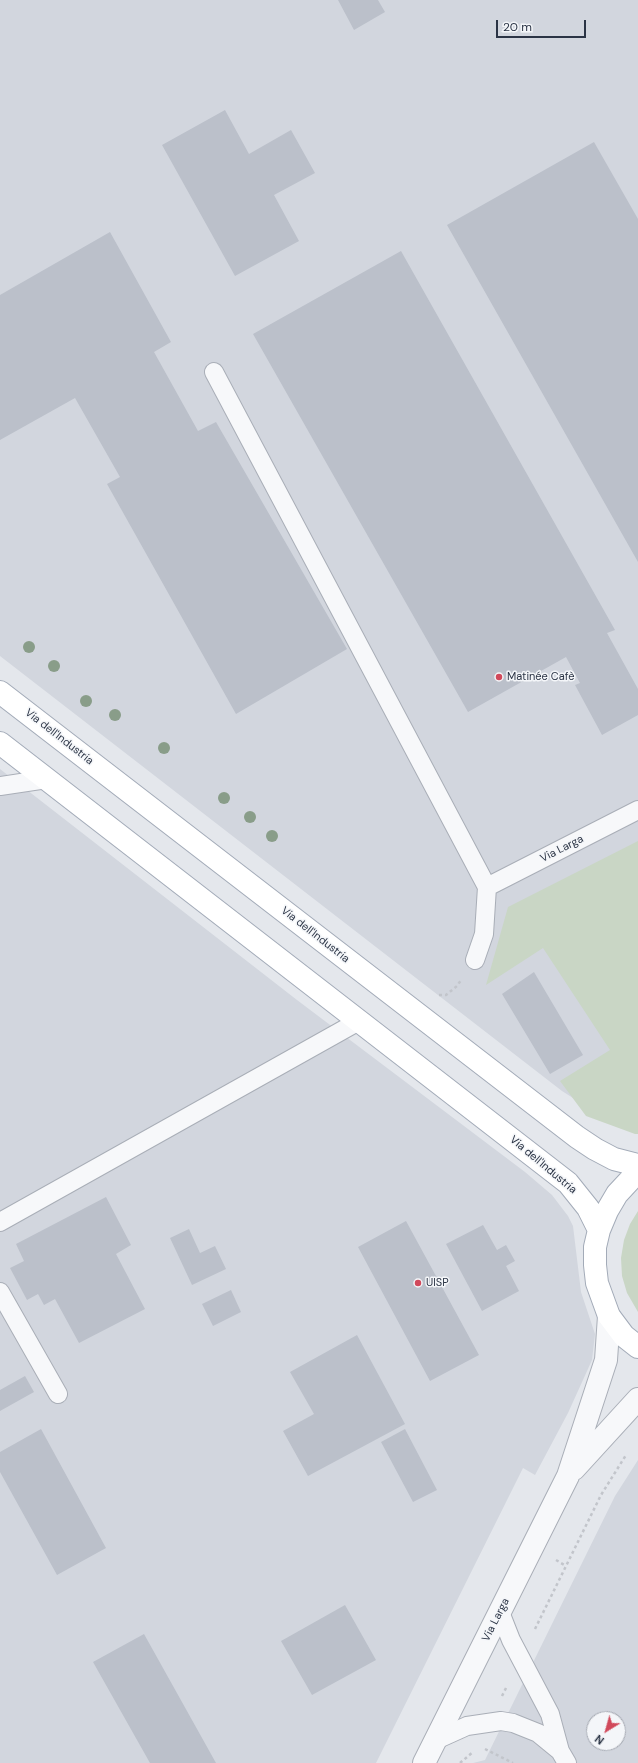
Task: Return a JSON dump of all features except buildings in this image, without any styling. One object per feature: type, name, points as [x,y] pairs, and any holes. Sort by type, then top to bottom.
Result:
[{"type":"main road","name":"Via dell'Industria","points":[[0,692],[577,1136],[595,1149],[614,1158],[638,1165]]},
{"type":"main road","name":"Via dell'Industria","points":[[0,743],[568,1183],[585,1204],[599,1230]]},
{"type":"main road","points":[[638,1174],[631,1179],[617,1194],[607,1211],[599,1230],[596,1247],[597,1283],[602,1300],[610,1316],[624,1336],[638,1347]]},
{"type":"street","name":"Via Larga","points":[[424,1763],[568,1476],[606,1360],[610,1316]]},
{"type":"street","name":"Via Larga","points":[[568,1476],[638,1399]]},
{"type":"lane","points":[[214,372],[487,887],[484,934],[475,960]]},
{"type":"lane","points":[[0,786],[47,779]]},
{"type":"lane","name":"Via Larga","points":[[487,887],[638,810]]},
{"type":"lane","points":[[0,1222],[359,1021]]},
{"type":"lane","points":[[0,1292],[58,1394]]},
{"type":"lane","points":[[500,1612],[511,1640],[550,1714],[564,1757]]},
{"type":"lane","points":[[436,1740],[467,1726],[501,1721],[513,1723],[538,1733],[564,1757]]},
{"type":"path","points":[[534,1630],[601,1496],[628,1452]]},
{"type":"path","points":[[500,1698],[507,1684]]},
{"type":"path","points":[[483,1748],[513,1763]]},
{"type":"path","points":[[460,1763],[474,1749]]},
{"type":"shaded area","points":[[0,0],[638,0],[638,1129],[606,1119],[562,1091],[0,656]]},
{"type":"shaded area","points":[[0,769],[297,1000],[525,1172],[552,1195],[568,1216],[573,1226],[581,1292],[595,1334],[592,1360],[568,1413],[535,1475],[523,1468],[376,1763],[0,1763]]},
{"type":"shaded area","points":[[638,1460],[638,1763],[473,1763],[485,1760],[615,1496]]},
{"type":"green space","points":[[638,841],[638,1134],[635,1134],[586,1116],[560,1081],[610,1050],[543,948],[486,985],[508,907]]},
{"type":"green space","points":[[638,1211],[638,1312],[627,1293],[622,1276],[621,1258],[624,1240],[630,1224]]},
{"type":"place","name":"Matinée Cafè","points":[[499,677]]},
{"type":"place","name":"UISP","points":[[418,1283]]}]
